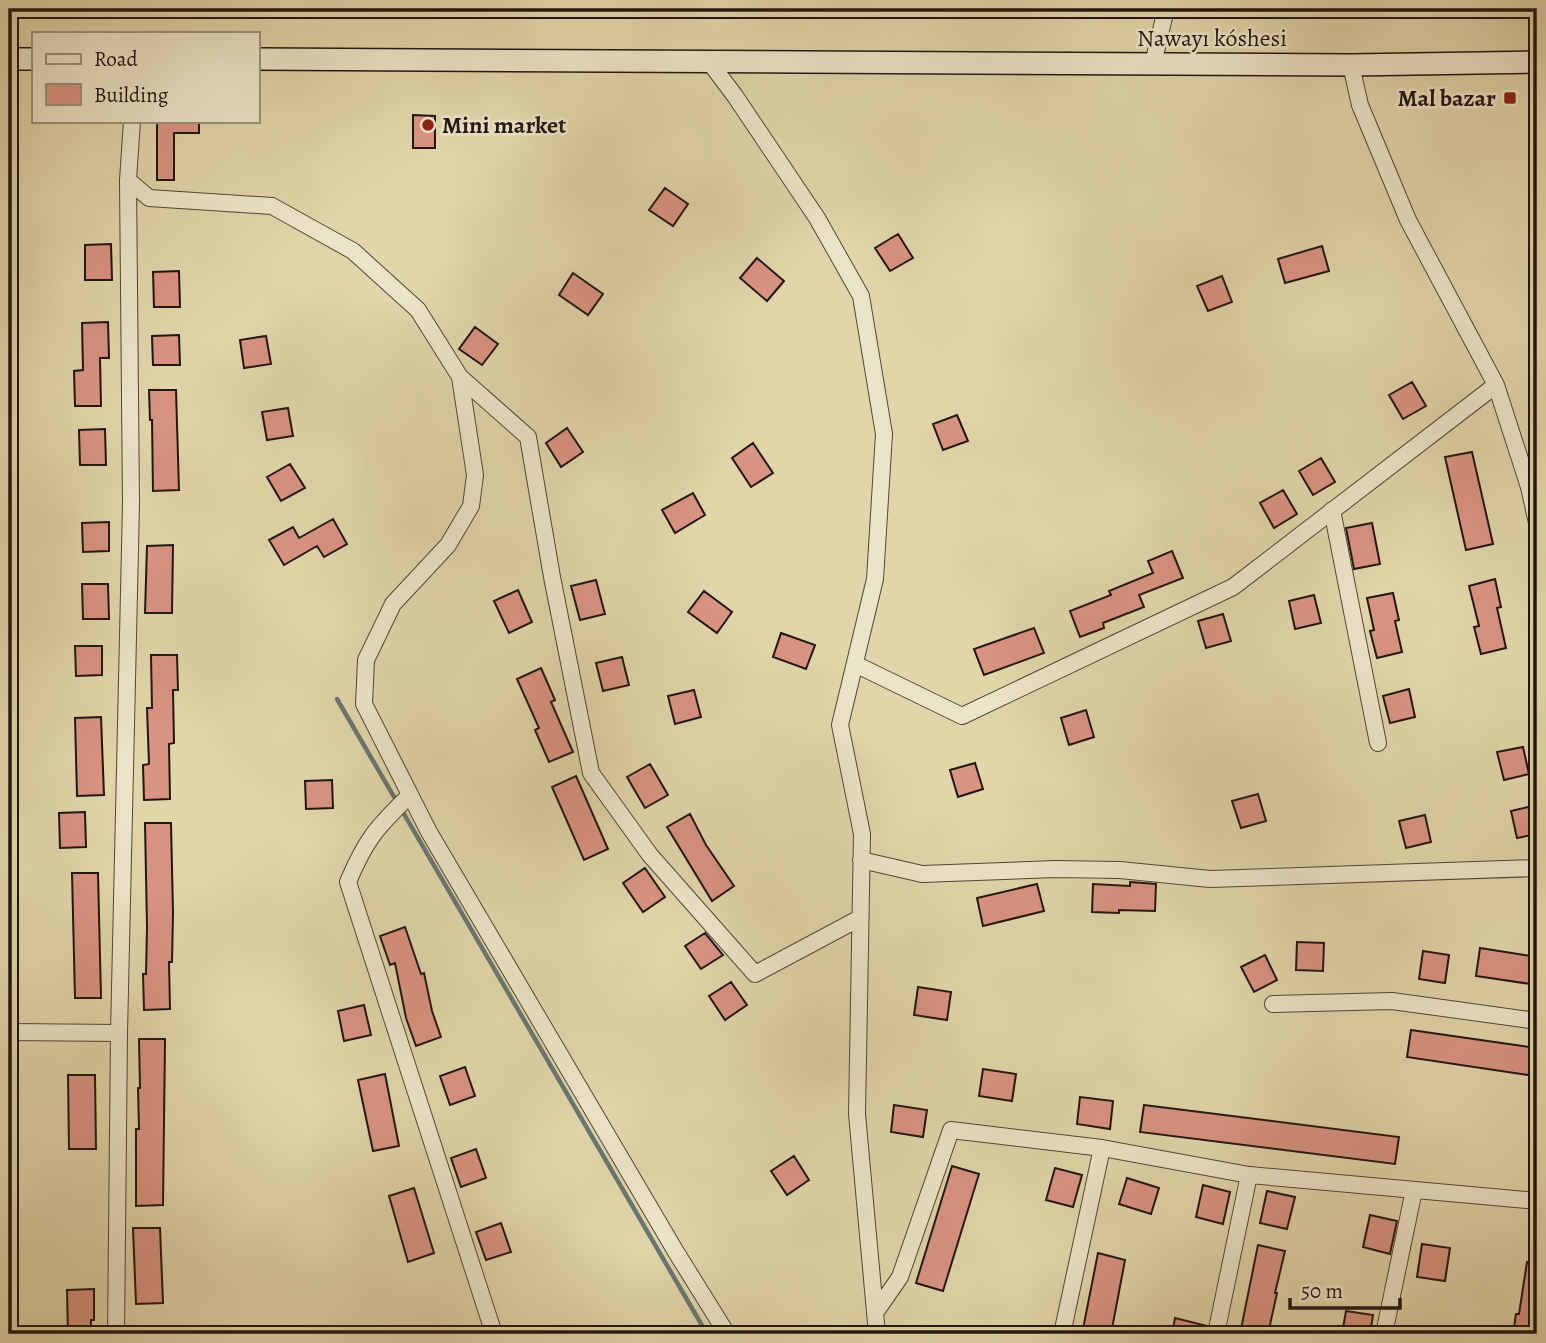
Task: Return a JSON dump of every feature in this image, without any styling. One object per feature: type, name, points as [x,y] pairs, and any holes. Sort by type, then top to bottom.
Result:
[{"type":"main road","points":[[9,59],[32,59]]},
{"type":"main road","name":"Nawayı kóshesi","points":[[259,59],[1351,65],[1537,62]]},
{"type":"street","points":[[1153,64],[1166,9]]},
{"type":"street","points":[[708,60],[817,218],[861,296],[884,434],[875,579],[840,725],[862,834],[857,1114],[877,1334]]},
{"type":"street","points":[[1351,65],[1360,105],[1408,220],[1496,385],[1537,523]]},
{"type":"street","points":[[116,1334],[131,504],[128,180],[132,122]]},
{"type":"street","points":[[128,180],[149,198],[272,205],[353,251],[418,310],[460,377],[528,437],[590,773],[650,855],[755,974],[860,918]]},
{"type":"street","points":[[460,377],[475,475],[471,506],[448,545],[393,604],[366,660],[363,704],[457,880],[727,1334]]},
{"type":"street","points":[[855,664],[962,716],[1233,587],[1496,385]]},
{"type":"street","points":[[1332,510],[1378,743]]},
{"type":"street","points":[[410,795],[376,827],[361,851],[348,882],[494,1334]]},
{"type":"street","points":[[861,860],[922,874],[1055,869],[1120,870],[1210,879],[1537,868]]},
{"type":"street","points":[[1273,1004],[1392,1001],[1537,1021]]},
{"type":"street","points":[[9,1032],[120,1033]]},
{"type":"street","points":[[875,1313],[900,1278],[951,1130],[1102,1148],[1249,1175],[1537,1201]]},
{"type":"street","points":[[1062,1334],[1102,1148]]},
{"type":"street","points":[[1216,1334],[1249,1175]]},
{"type":"street","points":[[1384,1334],[1414,1190]]},
{"type":"building","points":[[413,115],[435,116],[435,148],[413,148]]},
{"type":"building","points":[[157,122],[199,122],[199,133],[174,133],[174,180],[157,180]]},
{"type":"building","points":[[665,188],[688,204],[673,226],[649,210]]},
{"type":"building","points":[[898,234],[913,258],[890,271],[875,248]]},
{"type":"building","points":[[111,244],[112,280],[85,280],[85,245]]},
{"type":"building","points":[[1322,246],[1329,271],[1285,283],[1278,259]]},
{"type":"building","points":[[757,258],[784,281],[767,301],[740,278]]},
{"type":"building","points":[[179,271],[180,307],[154,307],[153,272]]},
{"type":"building","points":[[573,273],[603,294],[588,315],[559,295]]},
{"type":"building","points":[[1222,276],[1232,302],[1208,311],[1197,286]]},
{"type":"building","points":[[108,322],[109,358],[100,358],[101,406],[75,406],[74,371],[83,370],[82,323]]},
{"type":"building","points":[[475,327],[498,344],[482,365],[459,349]]},
{"type":"building","points":[[179,335],[180,365],[153,365],[152,336]]},
{"type":"building","points":[[266,336],[271,364],[244,368],[240,340]]},
{"type":"building","points":[[1412,382],[1426,406],[1403,419],[1389,395]]},
{"type":"building","points":[[149,390],[176,390],[179,490],[153,491]]},
{"type":"building","points":[[288,408],[293,436],[267,440],[262,412]]},
{"type":"building","points":[[957,415],[968,441],[943,450],[933,424]]},
{"type":"building","points":[[567,428],[583,452],[561,467],[546,443]]},
{"type":"building","points":[[105,429],[106,465],[80,465],[79,430]]},
{"type":"building","points":[[753,443],[773,473],[751,487],[732,458]]},
{"type":"building","points":[[1472,452],[1493,544],[1466,550],[1445,457]]},
{"type":"building","points":[[1321,458],[1335,482],[1313,495],[1299,471]]},
{"type":"building","points":[[290,464],[305,488],[281,501],[267,477]]},
{"type":"building","points":[[1283,490],[1297,514],[1274,528],[1260,503]]},
{"type":"building","points":[[693,493],[705,515],[675,533],[662,510]]},
{"type":"building","points":[[333,519],[347,544],[324,557],[317,546],[284,565],[269,540],[293,527],[299,538]]},
{"type":"building","points":[[109,522],[109,551],[83,552],[82,523]]},
{"type":"building","points":[[1372,523],[1380,564],[1354,569],[1346,528]]},
{"type":"building","points":[[173,545],[172,613],[145,613],[147,546]]},
{"type":"building","points":[[1172,551],[1183,578],[1139,595],[1144,607],[1103,623],[1104,628],[1080,637],[1070,611],[1111,595],[1109,591],[1153,573],[1148,561]]},
{"type":"building","points":[[1495,579],[1501,607],[1497,608],[1506,648],[1481,654],[1474,627],[1479,626],[1469,586]]},
{"type":"building","points":[[596,580],[605,614],[580,620],[571,586]]},
{"type":"building","points":[[82,584],[108,584],[109,619],[83,619]]},
{"type":"building","points":[[518,590],[532,622],[509,633],[494,601]]},
{"type":"building","points":[[704,591],[732,612],[717,633],[688,612]]},
{"type":"building","points":[[1393,593],[1399,620],[1395,621],[1402,652],[1377,658],[1370,631],[1374,630],[1367,598]]},
{"type":"building","points":[[1314,595],[1321,623],[1295,629],[1289,601]]},
{"type":"building","points":[[1223,614],[1231,641],[1206,648],[1198,621]]},
{"type":"building","points":[[1034,628],[1044,653],[984,675],[974,649]]},
{"type":"building","points":[[781,633],[815,645],[806,669],[773,657]]},
{"type":"building","points":[[75,646],[102,646],[102,675],[76,676]]},
{"type":"building","points":[[151,655],[177,655],[178,690],[173,690],[174,743],[169,744],[170,799],[144,800],[143,765],[149,764],[147,708],[152,708]]},
{"type":"building","points":[[622,657],[629,685],[603,691],[596,663]]},
{"type":"building","points":[[541,668],[555,700],[551,702],[573,752],[549,762],[535,730],[539,728],[517,679]]},
{"type":"building","points":[[1409,689],[1415,717],[1390,723],[1383,696]]},
{"type":"building","points":[[694,690],[701,717],[675,724],[668,696]]},
{"type":"building","points":[[1086,710],[1094,737],[1069,745],[1061,718]]},
{"type":"building","points":[[101,717],[104,795],[77,796],[75,718]]},
{"type":"building","points":[[1523,747],[1529,774],[1504,780],[1497,752]]},
{"type":"building","points":[[975,763],[983,789],[958,797],[950,770]]},
{"type":"building","points":[[650,764],[668,795],[645,808],[627,777]]},
{"type":"building","points":[[576,776],[608,849],[584,860],[552,787]]},
{"type":"building","points":[[332,780],[333,808],[306,809],[305,781]]},
{"type":"building","points":[[1258,794],[1266,821],[1241,828],[1232,801]]},
{"type":"building","points":[[1537,805],[1537,834],[1517,838],[1511,811]]},
{"type":"building","points":[[85,812],[86,847],[60,848],[59,813]]},
{"type":"building","points":[[690,814],[706,845],[734,886],[712,901],[667,827]]},
{"type":"building","points":[[1425,815],[1431,842],[1406,848],[1399,821]]},
{"type":"building","points":[[145,823],[171,823],[173,913],[172,962],[169,962],[170,1009],[144,1010],[143,974],[146,974],[147,927]]},
{"type":"building","points":[[645,868],[665,897],[643,912],[623,883]]},
{"type":"building","points":[[72,873],[98,873],[101,998],[75,998]]},
{"type":"building","points":[[1130,882],[1156,884],[1155,911],[1092,912],[1093,884],[1130,886]]},
{"type":"building","points":[[1037,884],[1044,911],[983,926],[977,898]]},
{"type":"building","points":[[405,927],[421,974],[424,973],[441,1037],[416,1046],[406,1018],[395,963],[390,965],[380,936]]},
{"type":"building","points":[[705,933],[723,955],[701,969],[685,946]]},
{"type":"building","points":[[1297,942],[1324,943],[1323,971],[1296,970]]},
{"type":"building","points":[[1480,948],[1537,957],[1537,985],[1476,976]]},
{"type":"building","points":[[1423,951],[1449,955],[1445,983],[1419,979]]},
{"type":"building","points":[[1265,955],[1277,980],[1254,992],[1241,967]]},
{"type":"building","points":[[731,982],[747,1005],[725,1020],[709,996]]},
{"type":"building","points":[[918,987],[951,992],[947,1020],[914,1015]]},
{"type":"building","points":[[364,1005],[371,1035],[344,1041],[338,1011]]},
{"type":"building","points":[[1411,1030],[1537,1048],[1535,1076],[1407,1057]]},
{"type":"building","points":[[139,1039],[165,1039],[163,1205],[136,1206]]},
{"type":"building","points":[[465,1067],[475,1096],[450,1105],[440,1076]]},
{"type":"building","points":[[983,1069],[1016,1074],[1012,1101],[979,1096]]},
{"type":"building","points":[[385,1074],[399,1146],[373,1151],[358,1080]]},
{"type":"building","points":[[68,1075],[95,1075],[96,1149],[69,1149]]},
{"type":"building","points":[[1080,1097],[1113,1101],[1110,1129],[1077,1124]]},
{"type":"building","points":[[894,1105],[927,1110],[923,1137],[891,1132]]},
{"type":"building","points":[[1144,1105],[1399,1137],[1395,1164],[1140,1132]]},
{"type":"building","points":[[476,1149],[486,1178],[461,1187],[451,1158]]},
{"type":"building","points":[[794,1156],[809,1180],[787,1195],[771,1171]]},
{"type":"building","points":[[952,1166],[979,1174],[943,1291],[916,1283]]},
{"type":"building","points":[[1055,1168],[1082,1175],[1073,1207],[1046,1200]]},
{"type":"building","points":[[1127,1178],[1159,1188],[1151,1214],[1119,1204]]},
{"type":"building","points":[[1203,1185],[1230,1192],[1223,1224],[1196,1217]]},
{"type":"building","points":[[414,1188],[434,1253],[408,1262],[389,1196]]},
{"type":"building","points":[[1267,1191],[1295,1197],[1287,1229],[1260,1223]]},
{"type":"building","points":[[1370,1215],[1397,1221],[1390,1254],[1363,1247]]},
{"type":"building","points":[[501,1223],[511,1252],[486,1260],[476,1232]]},
{"type":"building","points":[[133,1228],[160,1228],[163,1303],[136,1304]]},
{"type":"building","points":[[1422,1244],[1450,1248],[1445,1281],[1417,1277]]},
{"type":"building","points":[[1258,1245],[1285,1251],[1277,1293],[1268,1334],[1240,1334]]},
{"type":"building","points":[[1098,1253],[1125,1260],[1111,1334],[1083,1329]]},
{"type":"building","points":[[1527,1262],[1537,1264],[1537,1334],[1513,1334],[1516,1314],[1519,1314]]},
{"type":"building","points":[[94,1289],[91,1334],[68,1334],[67,1290]]},
{"type":"building","points":[[1346,1311],[1373,1315],[1370,1334],[1342,1334]]},
{"type":"building","points":[[1175,1318],[1207,1326],[1206,1334],[1172,1334]]},
{"type":"waterway","points":[[9,11],[205,9]]},
{"type":"waterway","points":[[257,9],[408,10]]},
{"type":"waterway","points":[[439,10],[1157,15]]},
{"type":"waterway","points":[[1169,15],[1537,13]]},
{"type":"waterway","points":[[337,699],[707,1334]]},
{"type":"place","name":"Mal bazar","points":[[1510,98]]},
{"type":"place","name":"Mini market","points":[[428,125]]}]
